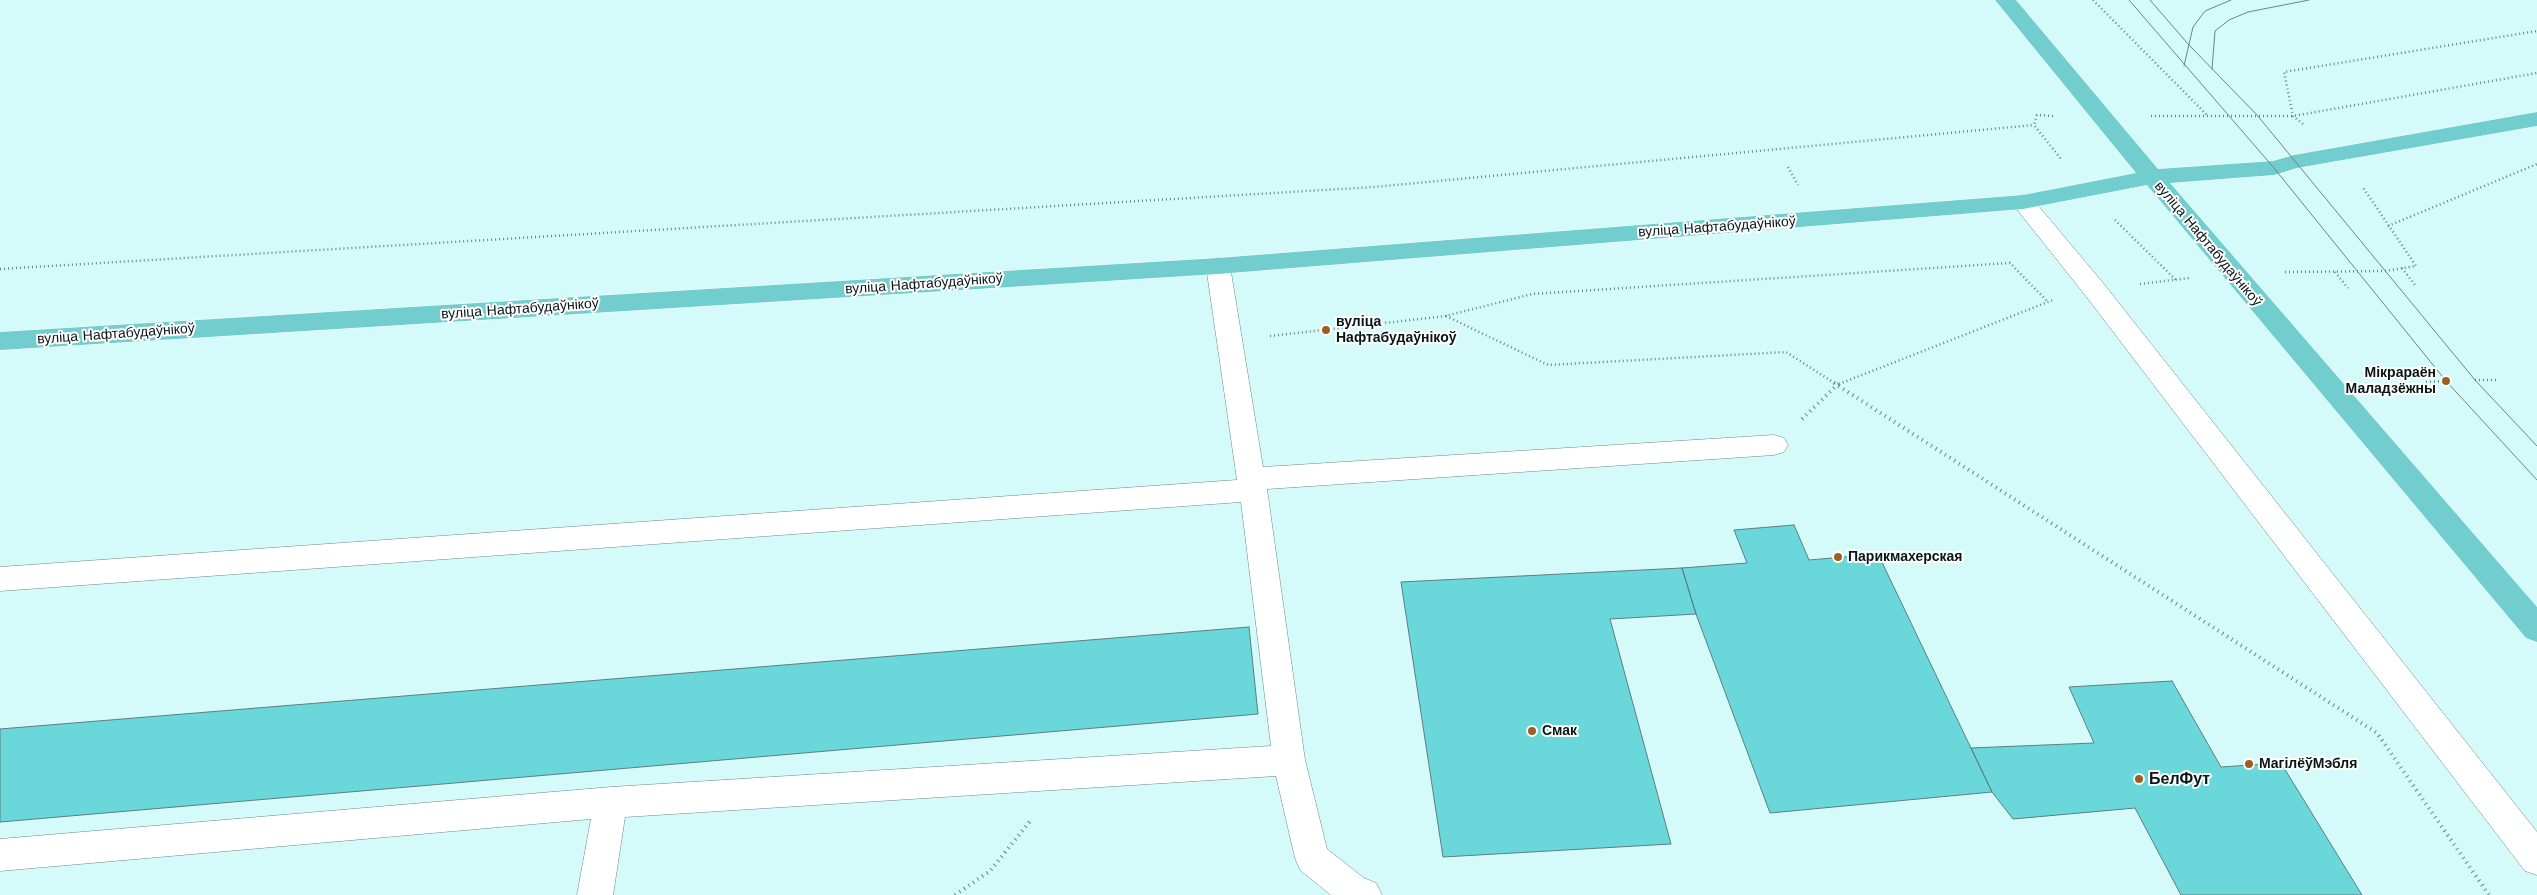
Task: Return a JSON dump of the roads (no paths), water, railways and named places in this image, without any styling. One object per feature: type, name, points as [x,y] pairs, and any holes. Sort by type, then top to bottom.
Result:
[{"type":"main road","points":[[2005,0],[2152,177],[2274,168],[2294,162],[2537,119]]},
{"type":"main road","name":"вуліца Нафтабудаўнікоў","points":[[0,341],[1218,266],[2023,202],[2152,177],[2537,629]]},
{"type":"lane","points":[[2023,202],[2094,289],[2537,859]]},
{"type":"lane","points":[[1218,266],[1252,484],[1289,760],[1312,858],[1353,891],[1364,895]]},
{"type":"lane","points":[[0,579],[1774,445]]},
{"type":"lane","points":[[0,855],[611,802],[1289,760]]},
{"type":"lane","points":[[595,895],[611,802]]},
{"type":"tram line","points":[[2129,0],[2184,64]]},
{"type":"tram line","points":[[2150,0],[2189,45]]},
{"type":"tram line","points":[[2189,45],[2193,27],[2205,11],[2231,0]]},
{"type":"tram line","points":[[2212,69],[2215,31],[2229,20],[2248,12],[2309,0]]},
{"type":"tram line","points":[[2184,64],[2189,45]]},
{"type":"tram line","points":[[2189,45],[2212,69]]},
{"type":"tram line","points":[[2184,64],[2274,168],[2446,381],[2537,480]]},
{"type":"tram line","points":[[2212,69],[2257,115],[2475,380],[2537,446]]},
{"type":"place","name":"вуліца Нафтабудаўнікоў","points":[[1326,330]]},
{"type":"place","name":"Мікрараён Маладзёжны","points":[[2446,381]]},
{"type":"place","name":"Парикмахерская","points":[[1838,557]]},
{"type":"place","name":"Смак","points":[[1532,731]]},
{"type":"place","name":"МагілёўМэбля","points":[[2249,764]]},
{"type":"place","name":"БелФут","points":[[2139,779]]}]
